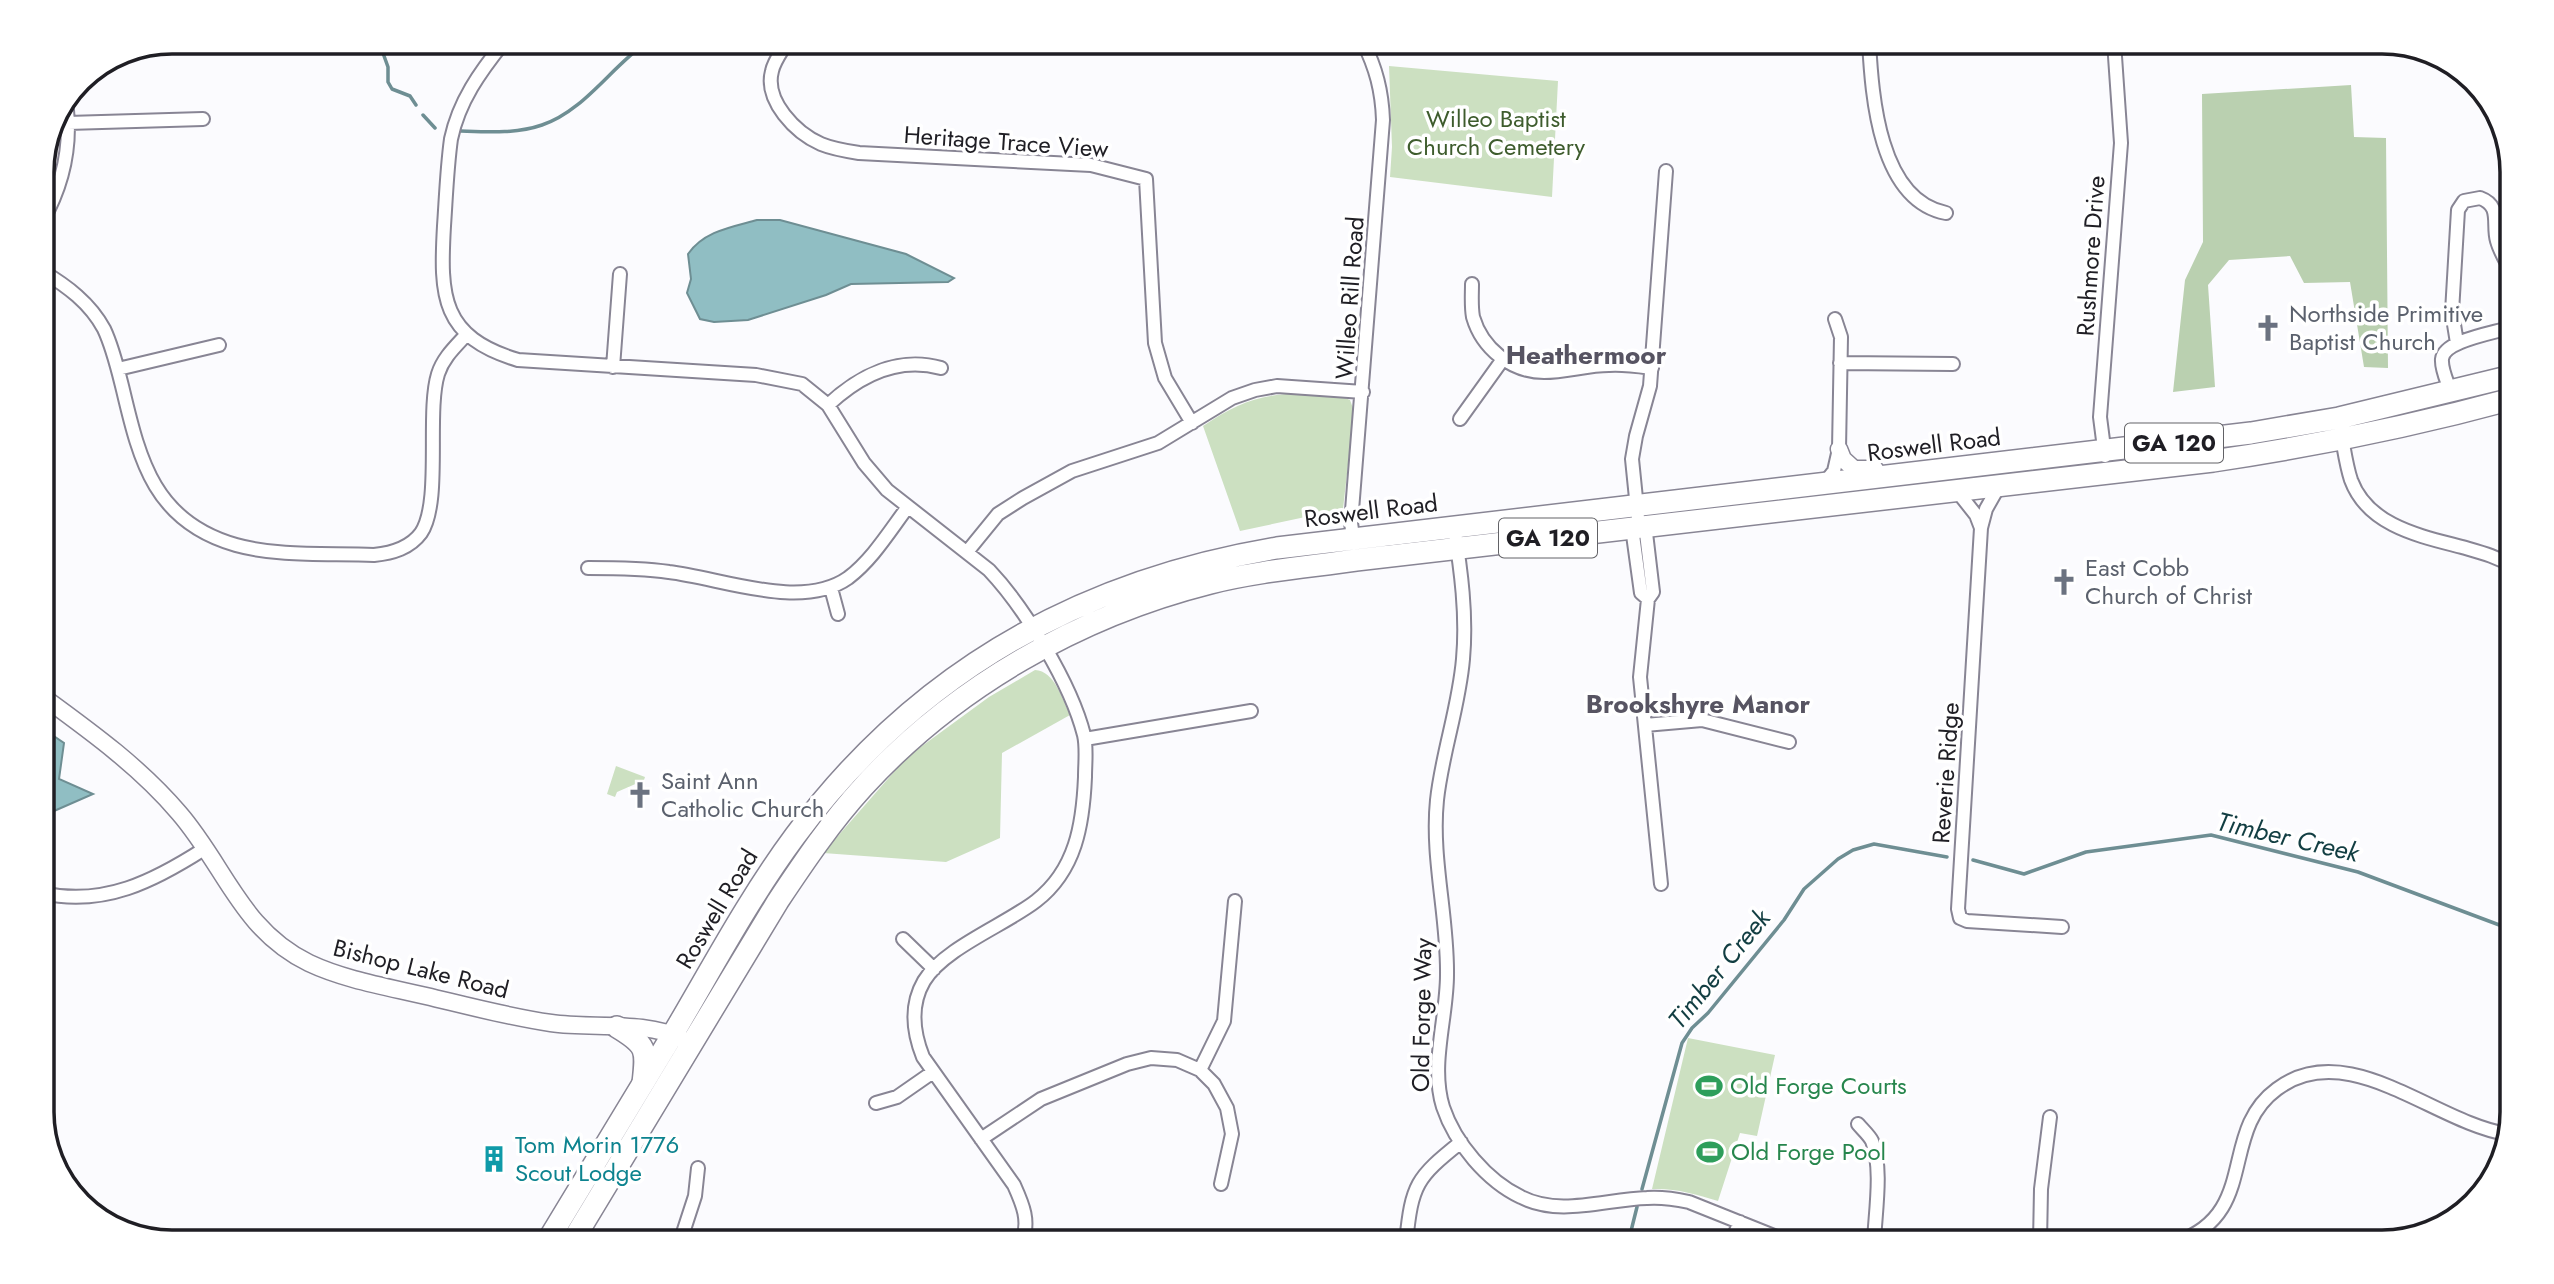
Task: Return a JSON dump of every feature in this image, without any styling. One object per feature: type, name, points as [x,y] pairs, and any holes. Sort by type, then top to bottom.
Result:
[{"type":"main road","name":"Roswell Road","points":[[554,1230],[643,1083],[682,1040],[816,846],[863,786],[910,741],[982,685],[1044,648],[1114,614],[1210,583],[1454,527],[2238,435],[2339,418],[2499,380]]},
{"type":"main road","name":"Roswell Road","points":[[579,1230],[778,860],[823,800],[865,754],[918,705],[960,673],[1033,628],[1103,594],[1184,567],[1257,551],[1457,549],[2213,461],[2342,440],[2499,402]]},
{"type":"main road","points":[[617,1027],[642,1044],[646,1054],[643,1083]]},
{"type":"street","points":[[495,54],[467,94],[454,124],[448,157],[443,284],[451,312],[466,335],[488,349],[518,360],[756,375],[802,384],[828,405],[874,477],[907,508],[967,552],[1001,582],[1033,628],[1069,694],[1085,739],[1082,824],[1075,848],[1060,875],[1036,901],[947,957],[934,969],[924,980],[914,1013],[917,1043],[933,1072],[1014,1185],[1025,1209],[1024,1230]]},
{"type":"street","name":"Heritage Trace View","points":[[781,54],[772,70],[770,85],[774,100],[798,128],[830,147],[859,153],[1091,165],[1146,179],[1155,344],[1165,378],[1192,423]]},
{"type":"street","name":"Willeo Rill Road","points":[[1355,550],[1351,523],[1383,120],[1381,89],[1368,54]]},
{"type":"street","points":[[1870,54],[1874,104],[1882,143],[1890,162],[1921,204],[1934,211],[1946,213]]},
{"type":"street","name":"Rushmore Drive","points":[[2108,473],[2100,417],[2121,143],[2115,54]]},
{"type":"street","points":[[69,116],[203,119]]},
{"type":"street","points":[[55,193],[62,177],[67,150],[67,118]]},
{"type":"street","points":[[1661,884],[1640,669],[1648,599],[1653,592],[1646,533],[1639,528],[1636,506],[1634,447],[1647,401],[1651,368],[1666,171]]},
{"type":"street","points":[[2457,343],[2452,312],[2458,211],[2464,201],[2480,198],[2492,205],[2499,246]]},
{"type":"street","points":[[613,367],[620,274]]},
{"type":"street","points":[[55,280],[69,289],[96,317],[110,343],[141,460],[157,489],[191,523],[222,540],[255,549],[374,555],[389,554],[413,542],[427,520],[436,382],[443,362],[466,335]]},
{"type":"street","points":[[1472,284],[1473,313],[1478,330],[1503,359],[1520,367],[1542,372],[1608,365],[1651,368]]},
{"type":"street","points":[[1824,484],[1834,471],[1839,449],[1841,337],[1835,319]]},
{"type":"street","points":[[2451,393],[2442,357],[2446,350],[2457,343],[2499,331]]},
{"type":"street","points":[[118,369],[219,345]]},
{"type":"street","points":[[1460,419],[1503,359]]},
{"type":"street","points":[[828,405],[854,383],[873,373],[910,364],[924,363],[941,368]]},
{"type":"street","points":[[1840,363],[1953,365]]},
{"type":"street","points":[[967,552],[998,514],[1023,498],[1072,471],[1158,443],[1231,398],[1266,387],[1363,392]]},
{"type":"street","points":[[2339,418],[2354,488],[2373,511],[2403,530],[2499,560]]},
{"type":"street","points":[[1839,449],[1843,459],[1854,469],[1892,466],[1933,471]]},
{"type":"street","name":"Reverie Ridge","points":[[1999,486],[1986,509],[1981,528],[1958,909],[1960,918],[1967,921],[2062,927]]},
{"type":"street","points":[[1957,491],[1976,516],[1981,528]]},
{"type":"street","points":[[588,568],[667,571],[780,592],[812,593],[831,588],[848,578],[867,560],[907,508]]},
{"type":"street","name":"Old Forge Way","points":[[1454,527],[1463,608],[1463,661],[1437,801],[1436,846],[1447,974],[1438,1080],[1443,1106],[1461,1142],[1498,1184],[1533,1202],[1570,1206],[1663,1198],[1689,1202],[1760,1230]]},
{"type":"street","points":[[831,588],[838,614]]},
{"type":"street","name":"Bishop Lake Road","points":[[55,705],[153,785],[181,816],[256,924],[281,946],[311,963],[380,985],[516,1017],[552,1023],[653,1030],[682,1040]]},
{"type":"street","points":[[1085,739],[1251,711]]},
{"type":"street","points":[[1645,725],[1702,720],[1789,742]]},
{"type":"street","points":[[55,895],[77,898],[122,891],[150,881],[204,849]]},
{"type":"street","points":[[1200,1070],[1224,1021],[1235,901]]},
{"type":"street","points":[[903,939],[934,969]]},
{"type":"street","points":[[981,1139],[1041,1100],[1140,1059],[1177,1060],[1200,1070],[1214,1084],[1227,1108],[1232,1134],[1221,1184]]},
{"type":"street","points":[[876,1103],[897,1097],[933,1072]]},
{"type":"street","points":[[2202,1230],[2218,1216],[2227,1201],[2244,1141],[2256,1112],[2276,1089],[2304,1076],[2326,1072],[2350,1073],[2475,1125],[2497,1131]]},
{"type":"street","points":[[2040,1230],[2041,1189],[2050,1117]]},
{"type":"street","points":[[1858,1124],[1872,1141],[1875,1158],[1877,1181],[1875,1230]]},
{"type":"street","points":[[1407,1230],[1417,1185],[1436,1163],[1461,1142]]},
{"type":"street","points":[[684,1230],[695,1196],[698,1168]]},
{"type":"street","points":[[1736,1230],[1740,1222]]},
{"type":"green space","name":"Willeo Baptist Church Cemetery","points":[[1389,66],[1558,81],[1552,197],[1390,177],[1392,147]]},
{"type":"green space","points":[[2351,85],[2354,137],[2386,138],[2388,368],[2364,367],[2350,282],[2304,283],[2290,256],[2229,260],[2208,285],[2215,387],[2173,392],[2185,280],[2203,242],[2202,94]]},
{"type":"green space","points":[[1299,393],[1350,400],[1354,411],[1343,509],[1240,531],[1203,426],[1248,402]]},
{"type":"green space","points":[[1035,670],[1053,680],[1070,715],[1002,753],[1000,838],[946,862],[823,853],[907,757],[989,697]]},
{"type":"green space","points":[[616,766],[645,777],[643,783],[617,792],[615,797],[607,794]]},
{"type":"green space","points":[[1688,1038],[1775,1055],[1757,1136],[1740,1133],[1718,1201],[1669,1189],[1652,1189]]},
{"type":"water","points":[[757,220],[780,220],[906,254],[954,278],[948,282],[851,284],[826,295],[748,320],[714,322],[700,319],[687,293],[691,279],[688,254],[710,235]]},
{"type":"water","points":[[55,737],[64,743],[59,779],[93,794],[55,811]]},
{"type":"waterway","points":[[383,54],[388,67],[388,82],[392,89],[410,96],[416,105]]},
{"type":"waterway","points":[[461,131],[502,132],[542,125],[571,110],[632,54]]},
{"type":"waterway","points":[[423,115],[435,128]]},
{"type":"waterway","name":"Timber Creek","points":[[1973,860],[2024,874],[2086,852],[2211,835],[2358,872],[2500,925]]},
{"type":"waterway","name":"Timber Creek","points":[[1642,1189],[1682,1043],[1784,920],[1804,889],[1838,859],[1853,850],[1874,844],[1947,857]]},
{"type":"waterway","name":"Timber Creek","points":[[1631,1230],[1637,1207]]},
{"type":"place","name":"Northside Primitive Baptist Church","points":[[2268,328]]},
{"type":"place","name":"East Cobb Church of Christ","points":[[2064,582]]},
{"type":"place","name":"Saint Ann Catholic Church","points":[[640,795]]},
{"type":"place","name":"Old Forge Courts","points":[[1709,1086]]},
{"type":"place","name":"Old Forge Pool","points":[[1710,1152]]},
{"type":"place","name":"Tom Morin 1776 Scout Lodge","points":[[494,1159]]},
{"type":"district","name":"Heathermoor","points":[[1586,355]]},
{"type":"district","name":"Brookshyre Manor","points":[[1698,704]]}]
